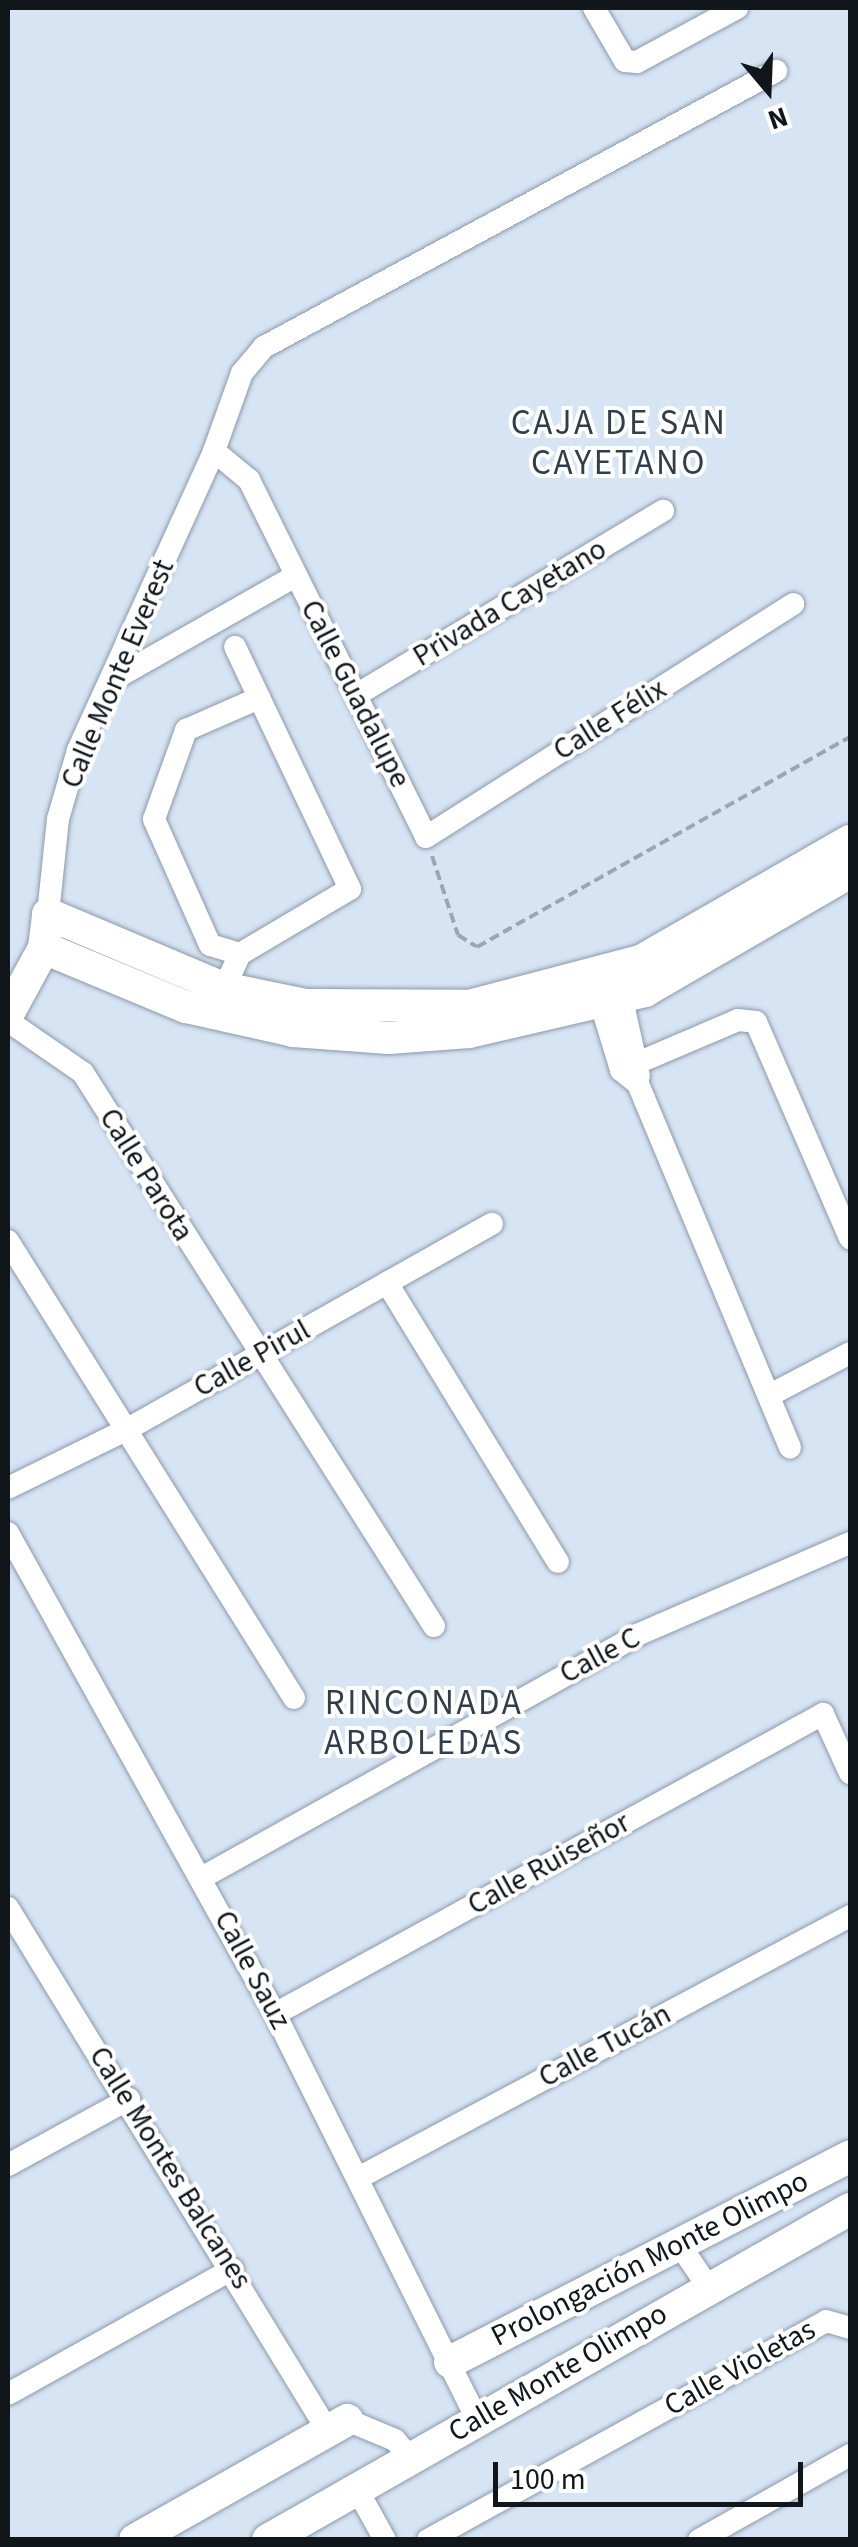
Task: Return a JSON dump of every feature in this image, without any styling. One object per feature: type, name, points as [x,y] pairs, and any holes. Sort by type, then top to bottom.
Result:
[{"type":"main road","points":[[44,948],[205,997],[294,1031],[389,1038],[469,1032],[608,989],[848,856]]},
{"type":"main road","name":"Calle Monte Everest","points":[[8,1018],[44,948],[48,914]]},
{"type":"main road","points":[[48,914],[205,997]]},
{"type":"main road","name":"Prolongación Monte Olimpo","points":[[450,2362],[850,2156]]},
{"type":"main road","name":"Calle Monte Olimpo","points":[[268,2540],[358,2491],[476,2418],[850,2209]]},
{"type":"main road","points":[[134,2540],[338,2426]]},
{"type":"street","points":[[594,8],[625,61],[637,62],[736,8]]},
{"type":"street","name":"Calle Monte Everest","points":[[48,914],[58,819],[78,750],[114,679],[214,451],[242,373],[264,347],[776,71]]},
{"type":"street","name":"Calle Guadalupe","points":[[214,451],[249,480],[426,837]]},
{"type":"street","name":"Privada Cayetano","points":[[358,694],[662,511]]},
{"type":"street","points":[[114,679],[295,576]]},
{"type":"street","name":"Calle Félix","points":[[426,837],[793,604]]},
{"type":"street","points":[[205,997],[240,954],[350,889],[235,647]]},
{"type":"street","points":[[205,997],[210,945],[154,818],[186,730],[258,698]]},
{"type":"street","points":[[210,945],[240,954]]},
{"type":"street","points":[[608,989],[634,1072],[790,1447]]},
{"type":"street","name":"Calle Parota","points":[[8,1018],[83,1074],[258,1356],[434,1626]]},
{"type":"street","points":[[634,1072],[738,1020],[756,1022],[850,1238]]},
{"type":"street","name":"Calle Pirul","points":[[8,1488],[126,1430],[492,1224]]},
{"type":"street","points":[[8,1241],[294,1698]]},
{"type":"street","points":[[387,1283],[558,1562]]},
{"type":"street","points":[[770,1395],[850,1353]]},
{"type":"street","name":"Calle Sauz","points":[[8,1532],[275,2014],[360,2177],[476,2418]]},
{"type":"street","name":"Calle C","points":[[203,1878],[638,1635],[850,1543]]},
{"type":"street","name":"Calle Ruiseñor","points":[[275,2014],[823,1714],[850,1774]]},
{"type":"street","name":"Calle Montes Balcanes","points":[[8,1908],[233,2269],[338,2426]]},
{"type":"street","name":"Calle Tucán","points":[[360,2177],[850,1916]]},
{"type":"street","points":[[8,2164],[129,2098]]},
{"type":"street","points":[[679,2244],[709,2288]]},
{"type":"street","points":[[8,2394],[233,2269]]},
{"type":"street","name":"Calle Violetas","points":[[428,2540],[826,2321],[847,2324]]},
{"type":"street","points":[[338,2426],[396,2440],[410,2458]]},
{"type":"street","points":[[699,2540],[850,2455]]},
{"type":"street","points":[[358,2491],[385,2540]]},
{"type":"path","points":[[426,837],[458,935],[477,946],[850,737]]},
{"type":"district","name":"CAJA DE SAN CAYETANO","points":[[619,443]]},
{"type":"district","name":"RINCONADA ARBOLEDAS","points":[[424,1723]]}]
